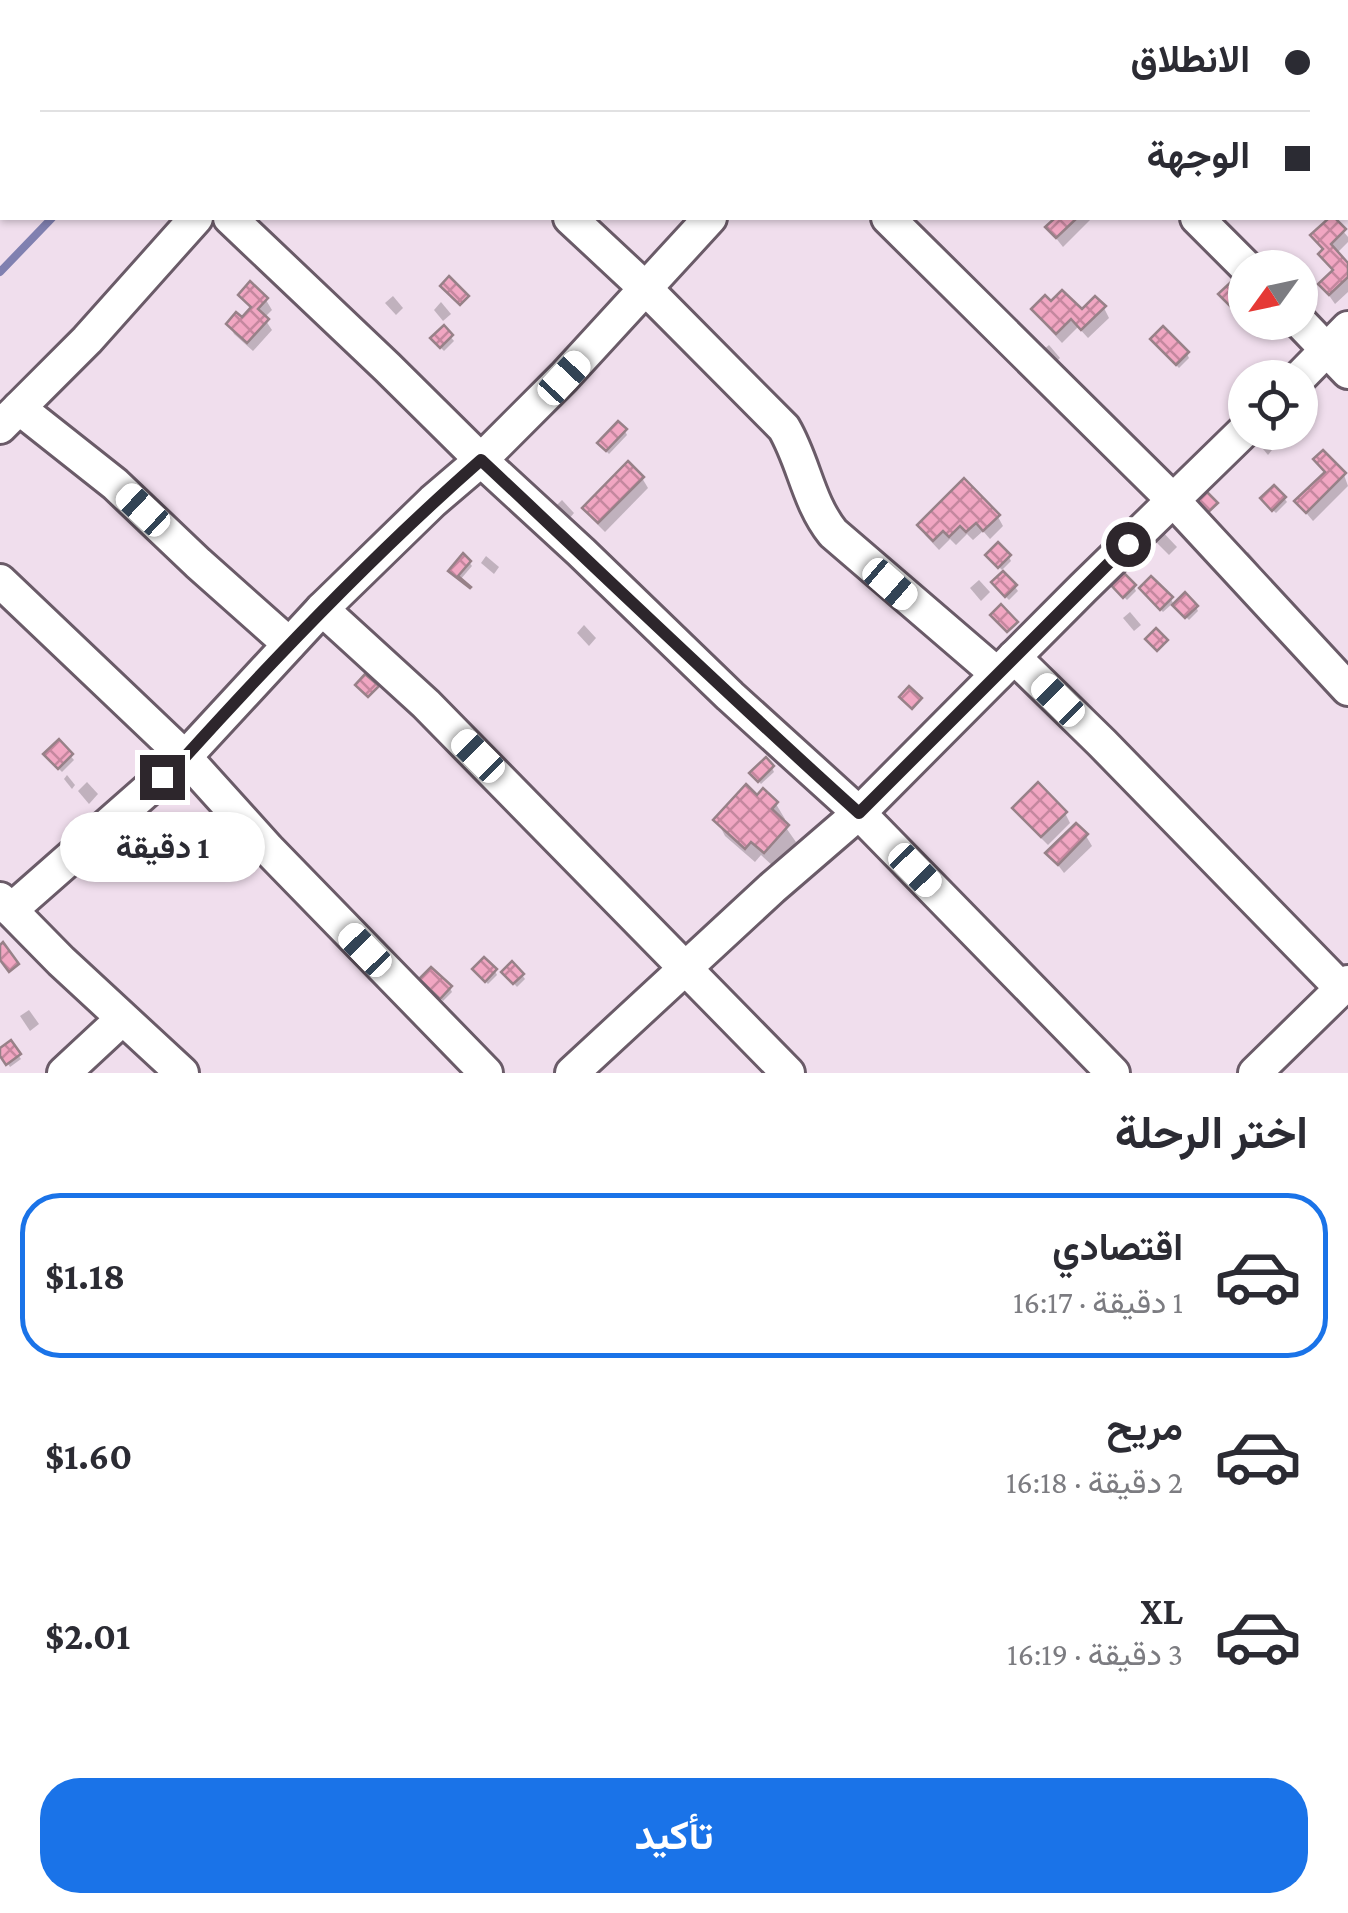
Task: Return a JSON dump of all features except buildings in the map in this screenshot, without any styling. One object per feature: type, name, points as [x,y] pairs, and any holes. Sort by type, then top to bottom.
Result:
[{"type":"street","points":[[194,220],[87,340],[10,417],[115,484],[289,644]]},
{"type":"street","points":[[232,220],[730,696],[859,813],[1113,1073]]},
{"type":"street","points":[[572,220],[784,428],[815,506],[834,533],[890,584],[1006,666],[1102,743],[1345,985],[1255,1073]]},
{"type":"street","points":[[182,1073],[5,904],[185,757],[322,609],[564,378],[708,220]]},
{"type":"street","points":[[890,220],[1172,500],[1348,689]]},
{"type":"street","points":[[1198,220],[1228,250]]},
{"type":"street","points":[[1318,334],[1341,350],[1318,365]]},
{"type":"street","points":[[572,1073],[859,813],[1228,446]]},
{"type":"street","points":[[0,581],[185,757],[281,863],[486,1073]]},
{"type":"street","points":[[322,609],[426,704],[788,1073]]},
{"type":"street","points":[[64,1073],[122,1019]]},
{"type":"waterway","points":[[0,272],[50,220]]},
{"type":"route","points":[[162,777],[344,588],[481,460],[859,813],[1128,544]]}]
